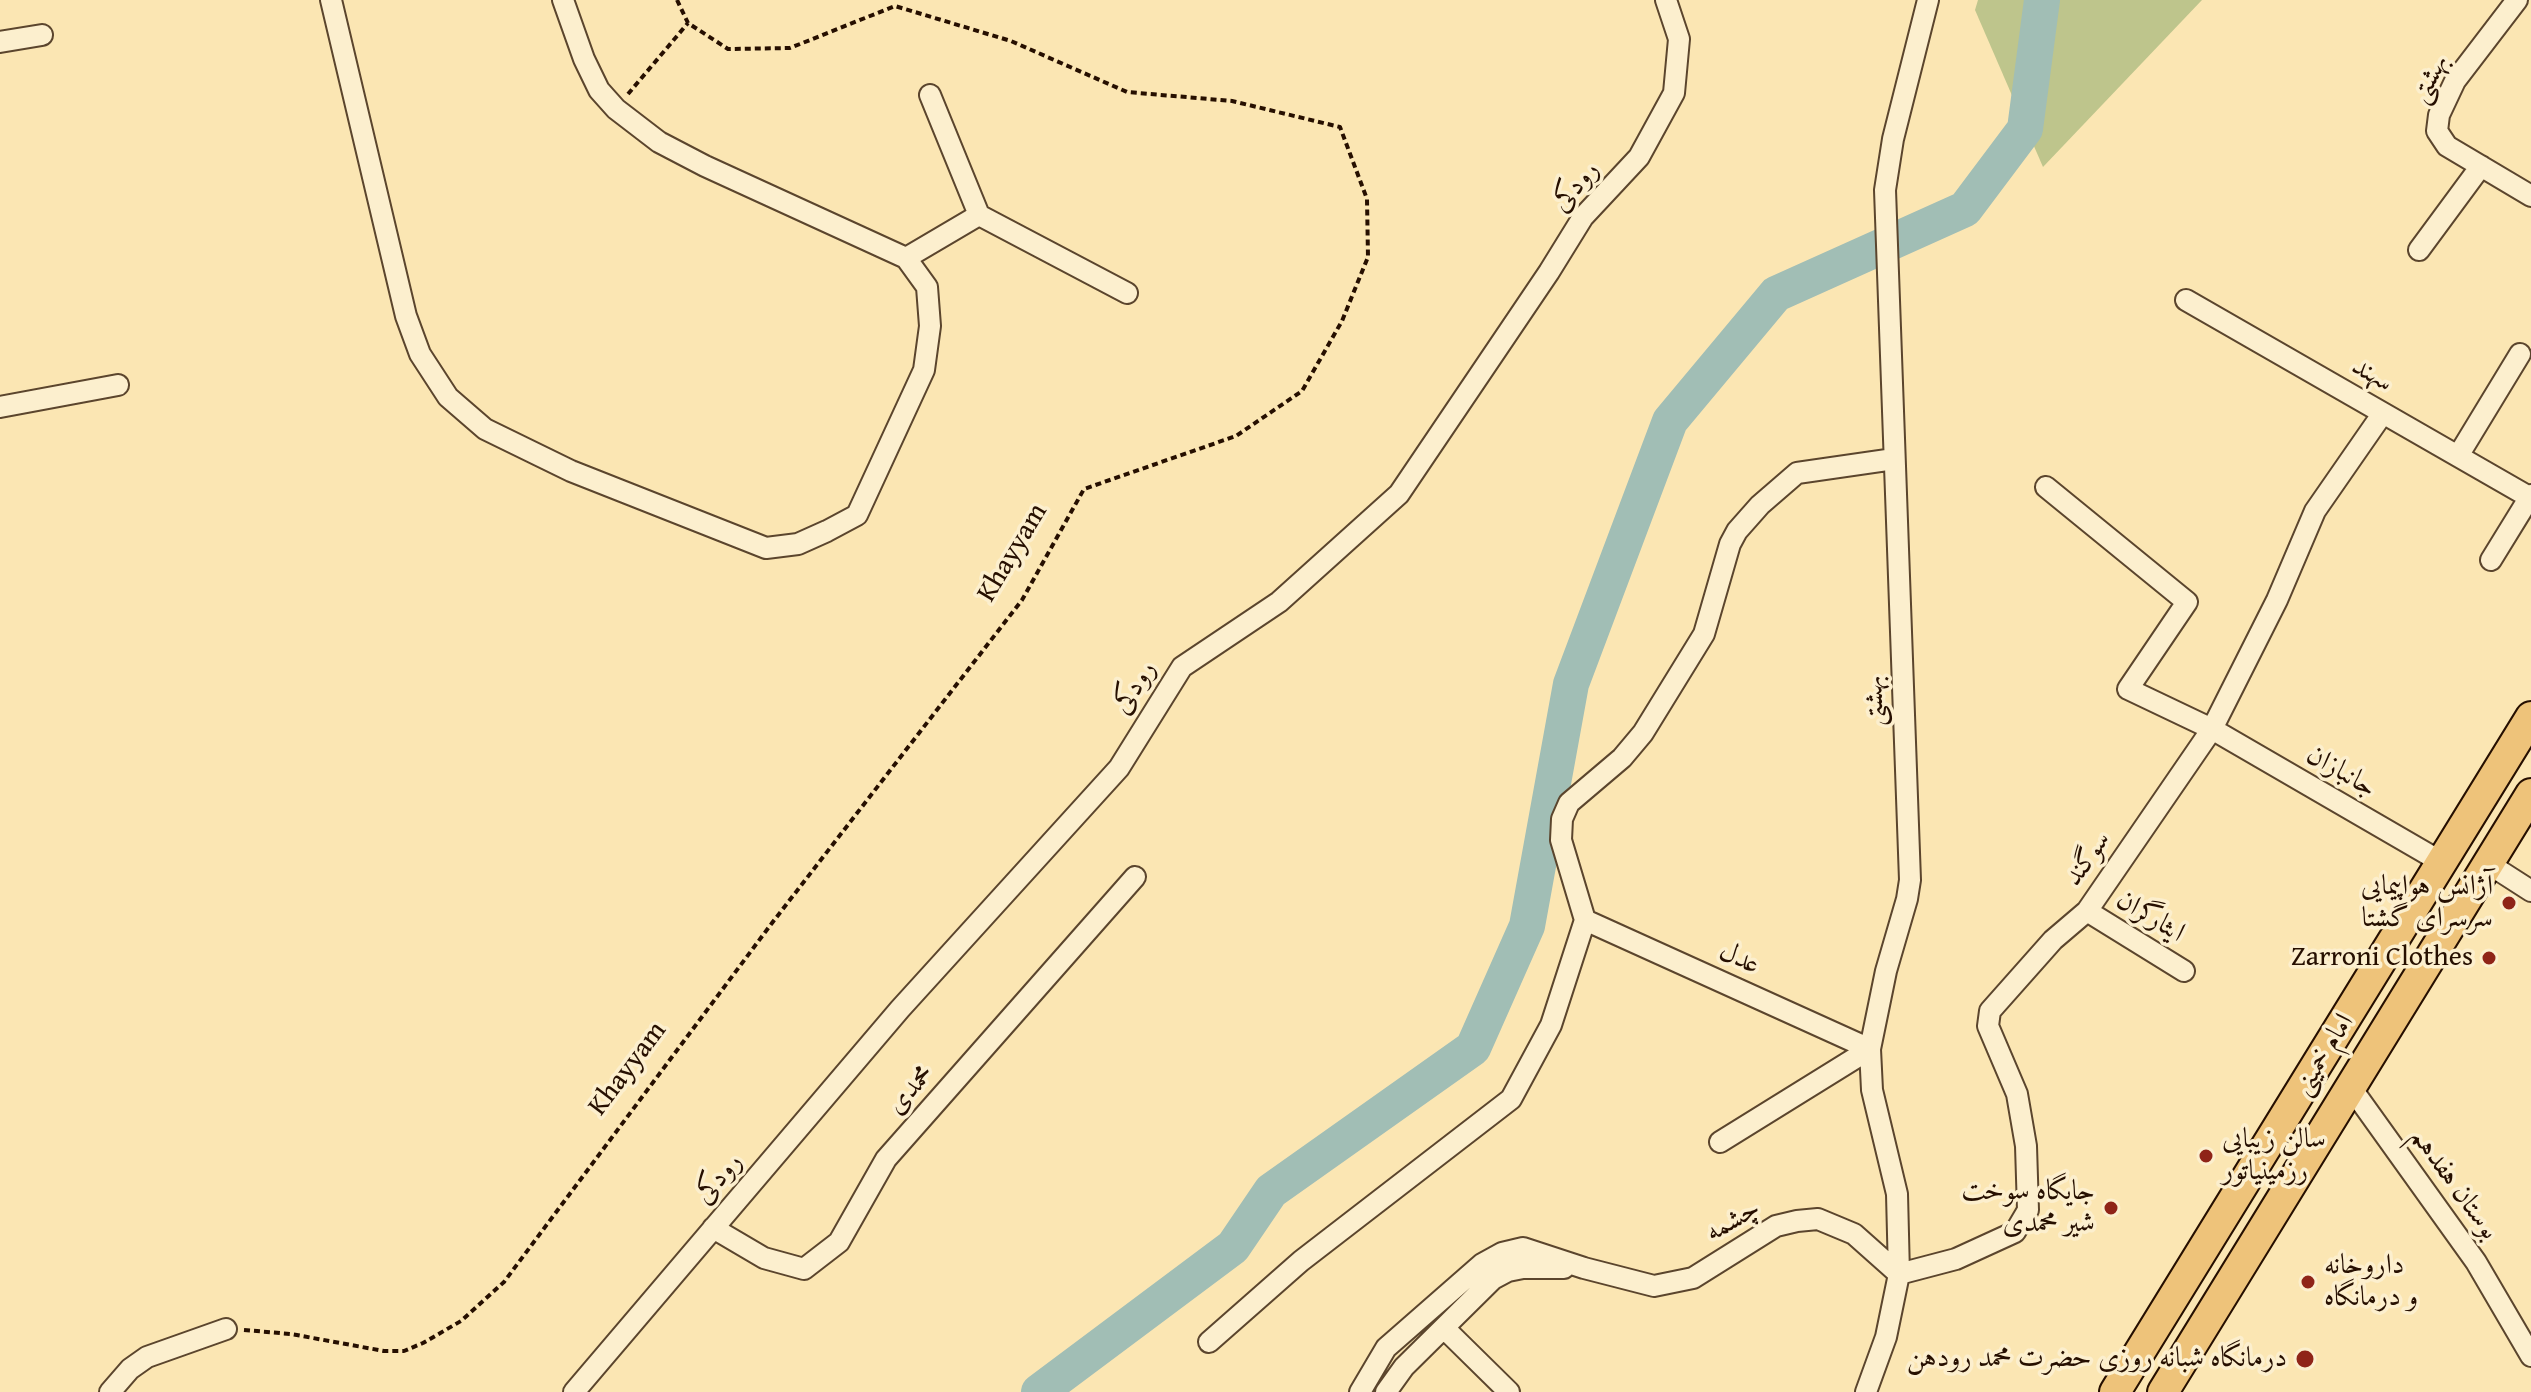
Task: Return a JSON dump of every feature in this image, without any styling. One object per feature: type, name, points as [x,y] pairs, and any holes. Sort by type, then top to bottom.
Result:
[{"type":"highway","name":"امام خمینی","points":[[2115,1392],[2531,717]]},
{"type":"highway","name":"امام خمینی","points":[[2163,1392],[2531,794]]},
{"type":"street","points":[[331,0],[406,316],[420,354],[448,397],[485,429],[571,471],[766,548],[798,544],[857,515],[924,370],[930,326],[927,287],[906,258],[705,166],[659,142],[616,109],[599,90],[584,59],[563,0]]},
{"type":"street","name":"رودکی","points":[[574,1392],[900,1009],[1119,768],[1182,667],[1279,602],[1399,494],[1583,217],[1639,157],[1674,93],[1679,39],[1666,0]]},
{"type":"street","name":"بهشتی","points":[[1866,1392],[1886,1337],[1899,1274],[1897,1194],[1872,1090],[1870,1049],[1910,880],[1885,190],[1899,110],[1928,0]]},
{"type":"street","name":"بهشتی","points":[[2517,0],[2455,81],[2439,115],[2437,131],[2447,146],[2531,196]]},
{"type":"street","points":[[0,42],[42,35]]},
{"type":"street","points":[[930,95],[979,215],[1127,293]]},
{"type":"street","points":[[2419,250],[2481,166]]},
{"type":"street","points":[[906,258],[979,215]]},
{"type":"street","name":"سهند","points":[[2186,300],[2530,497]]},
{"type":"street","points":[[2458,456],[2520,354]]},
{"type":"street","points":[[0,407],[118,385]]},
{"type":"street","name":"سوگند","points":[[1899,1274],[1956,1259],[2015,1232],[2024,1220],[2028,1210],[2026,1146],[2017,1094],[1988,1026],[1990,1011],[2053,940],[2087,911],[2212,729],[2277,600],[2315,511],[2383,413]]},
{"type":"street","points":[[1209,1342],[1301,1261],[1511,1099],[1551,1025],[1585,920],[1561,840],[1562,819],[1569,803],[1633,747],[1704,634],[1730,544],[1760,505],[1797,473],[1894,459]]},
{"type":"street","name":"جانبازان","points":[[2046,487],[2187,602],[2128,689],[2212,729],[2443,863]]},
{"type":"street","points":[[2491,560],[2530,497]]},
{"type":"street","points":[[2489,864],[2531,891]]},
{"type":"street","name":"محمدی","points":[[713,1228],[764,1258],[804,1269],[839,1242],[886,1159],[1135,877]]},
{"type":"street","name":"ایثارگران","points":[[2087,911],[2184,971]]},
{"type":"street","name":"عدل","points":[[1585,920],[1870,1049]]},
{"type":"street","points":[[1720,1142],[1870,1049]]},
{"type":"street","name":"بوستان هفدهم","points":[[2352,1089],[2476,1262],[2531,1356]]},
{"type":"street","name":"چشمه","points":[[1360,1392],[1386,1348],[1471,1273],[1502,1253],[1523,1248],[1654,1286],[1693,1278],[1776,1226],[1818,1219],[1854,1234],[1899,1274]]},
{"type":"street","name":"چشمه","points":[[1386,1392],[1404,1367],[1493,1279],[1523,1268],[1584,1268]]},
{"type":"street","points":[[1444,1328],[1509,1392]]},
{"type":"street","points":[[110,1392],[130,1369],[147,1357],[226,1329]]},
{"type":"path","points":[[616,109],[688,23],[677,0]]},
{"type":"path","name":"Khayyam","points":[[226,1329],[291,1334],[384,1351],[404,1351],[461,1321],[504,1282],[772,923],[1022,600],[1084,489],[1236,436],[1302,391],[1342,321],[1368,257],[1367,199],[1340,127],[1232,101],[1127,92],[1011,41],[895,6],[790,48],[728,49],[688,23]]},
{"type":"green space","points":[[1978,0],[2202,0],[2043,167],[1975,10]]},
{"type":"waterway","points":[[1039,1392],[1233,1247],[1271,1191],[1473,1048],[1527,926],[1571,684],[1670,421],[1776,294],[1965,209],[2025,129],[2042,0]]},
{"type":"place","name":"آژانس هواپیمایی سرسرای گشتا","points":[[2509,903]]},
{"type":"place","name":"Zarroni Clothes","points":[[2489,958]]},
{"type":"place","name":"سالن زیبایی رزمینیاتور","points":[[2206,1156]]},
{"type":"place","name":"جایگاه سوخت شیر محمدی","points":[[2111,1208]]},
{"type":"place","name":"داروخانه و درمانگاه","points":[[2308,1282]]},
{"type":"place","name":"درمانگاه شبانه روزی حضرت محمد رودهن","points":[[2305,1359]]}]
